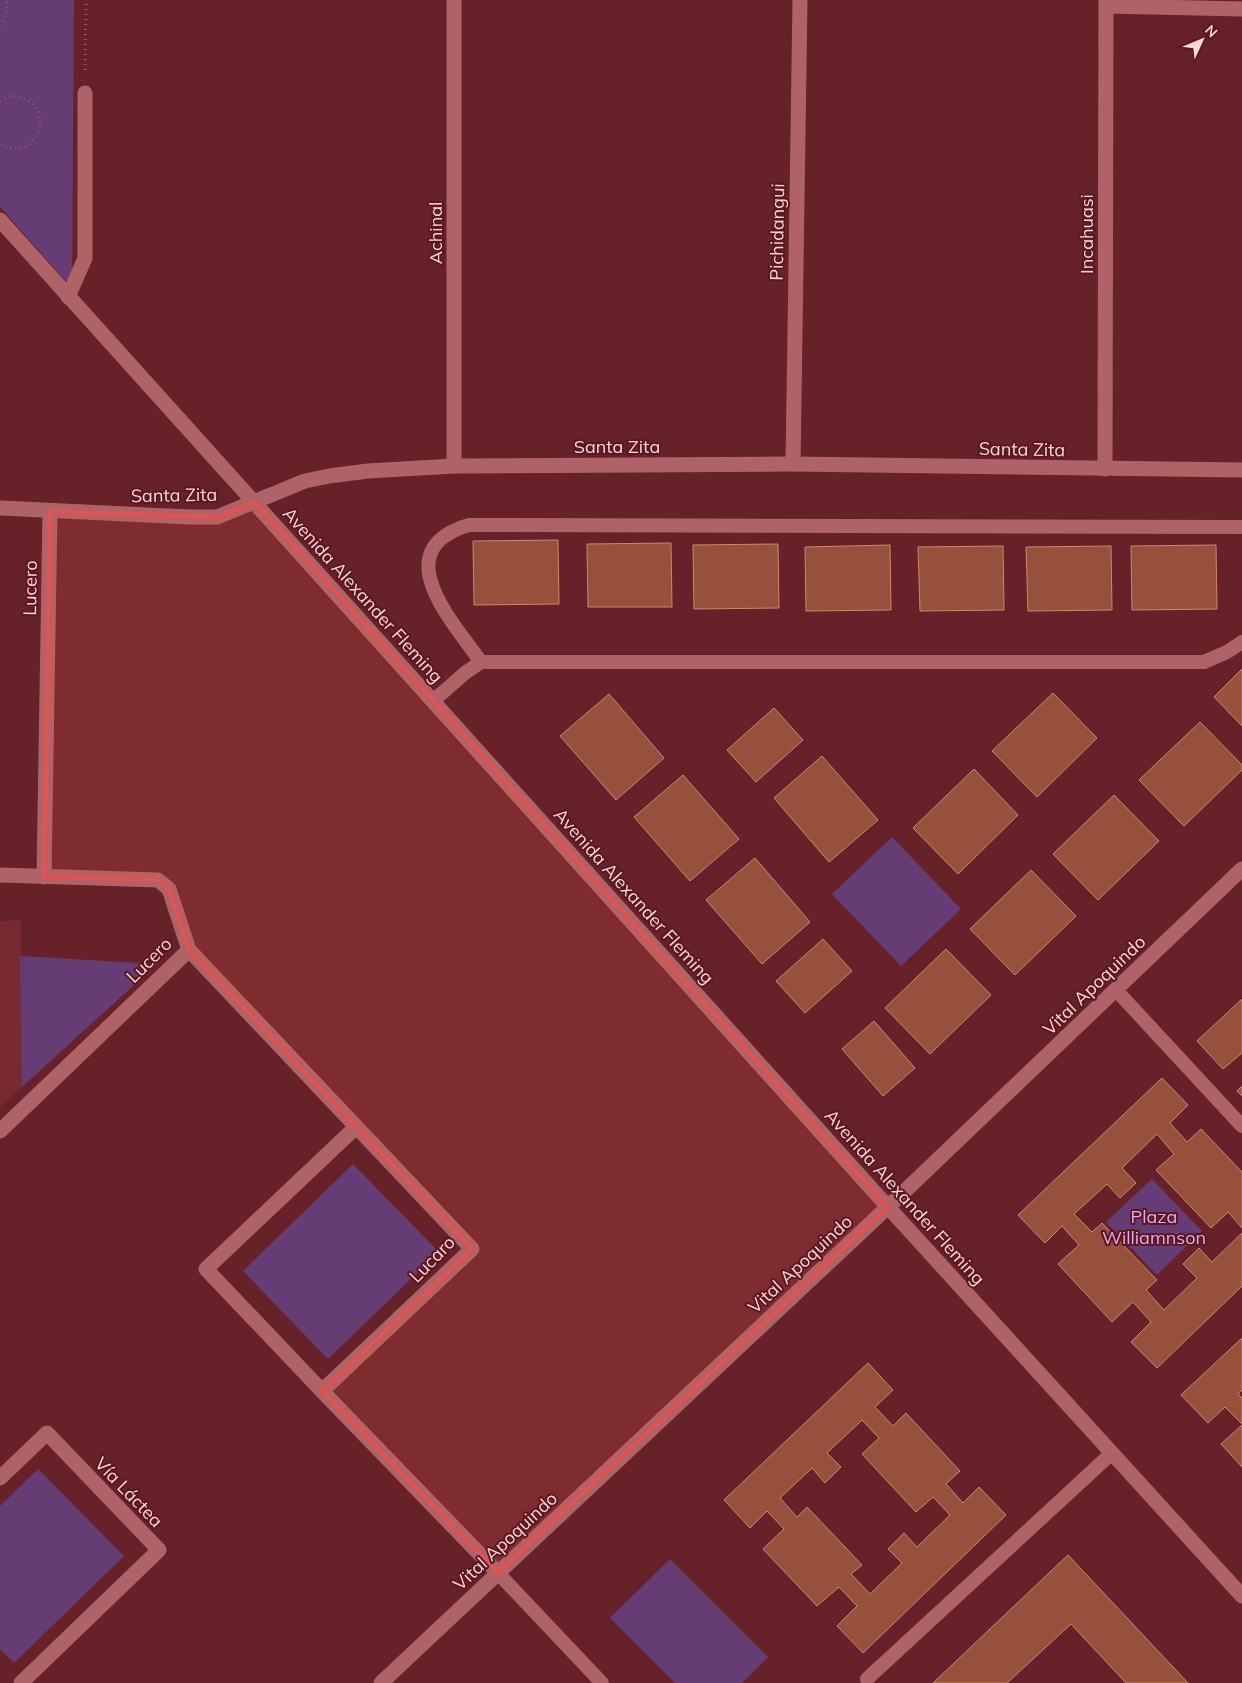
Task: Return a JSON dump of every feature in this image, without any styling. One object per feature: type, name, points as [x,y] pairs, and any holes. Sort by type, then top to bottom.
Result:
[{"type":"street","name":"Achinal","points":[[454,0],[454,466]]},
{"type":"street","name":"Pichidangui","points":[[793,464],[800,0]]},
{"type":"street","points":[[1106,3],[1181,4],[1242,8]]},
{"type":"street","name":"Incahuasi","points":[[1105,469],[1106,3]]},
{"type":"street","points":[[68,297],[85,258],[84,93]]},
{"type":"street","name":"Avenida Alexander Fleming","points":[[0,220],[888,1207],[1242,1596]]},
{"type":"street","name":"Santa Zita","points":[[0,508],[217,516],[305,481],[368,471],[454,466],[793,464],[1242,470]]},
{"type":"street","name":"Lucero","points":[[44,877],[50,511]]},
{"type":"street","name":"Vital Apoquindo","points":[[381,1683],[888,1207],[1242,869]]},
{"type":"street","name":"Lucero","points":[[0,875],[158,880],[169,890],[188,950],[0,1131]]},
{"type":"street","name":"Lucaro","points":[[188,950],[472,1249],[322,1391]]},
{"type":"street","points":[[356,1127],[206,1269],[498,1573]]},
{"type":"street","name":"Vía Láctea","points":[[0,1478],[47,1433],[159,1550],[21,1683]]},
{"type":"lane","points":[[481,662],[436,598],[428,573],[429,560],[434,548],[443,537],[455,529],[469,525],[1242,527]]},
{"type":"lane","points":[[433,701],[465,672],[481,662],[1204,662],[1227,652],[1242,642]]},
{"type":"lane","points":[[1116,990],[1242,1126]]},
{"type":"lane","points":[[867,1679],[1112,1453]]},
{"type":"lane","points":[[498,1573],[602,1683]]},
{"type":"path","points":[[0,26],[7,10],[7,0]]},
{"type":"path","points":[[84,93],[86,0]]},
{"type":"path","points":[[0,101],[13,96],[28,100],[34,106],[40,120],[37,136],[26,147],[10,149],[0,144]]},
{"type":"highlighted area","points":[[255,502],[888,1207],[498,1573],[322,1391],[472,1249],[189,950],[169,889],[158,880],[44,877],[50,511],[217,517]]},
{"type":"shaded area","points":[[21,920],[22,1087],[0,1107],[0,921]]},
{"type":"green space","points":[[0,0],[74,0],[72,288],[0,207]]},
{"type":"green space","points":[[892,837],[961,909],[901,966],[832,894]]},
{"type":"green space","points":[[20,956],[157,964],[22,1087]]},
{"type":"green space","points":[[353,1164],[439,1252],[328,1359],[243,1271]]},
{"type":"green space","name":"Plaza Williamnson","points":[[1152,1179],[1202,1231],[1157,1275],[1106,1222]]},
{"type":"green space","points":[[38,1469],[124,1556],[14,1663],[0,1649],[0,1506]]},
{"type":"green space","points":[[670,1559],[768,1657],[742,1683],[675,1683],[610,1618]]},
{"type":"building","points":[[558,540],[559,604],[474,605],[473,541]]},
{"type":"building","points":[[671,543],[672,607],[588,607],[587,544]]},
{"type":"building","points":[[778,544],[779,608],[694,609],[693,545]]},
{"type":"building","points":[[890,545],[891,610],[806,611],[805,547]]},
{"type":"building","points":[[1216,545],[1217,609],[1132,610],[1131,546]]},
{"type":"building","points":[[1003,546],[1004,610],[920,611],[918,547]]},
{"type":"building","points":[[1111,546],[1112,610],[1028,611],[1026,547]]},
{"type":"building","points":[[1242,669],[1242,726],[1214,697]]},
{"type":"building","points":[[1053,693],[1097,738],[1037,797],[992,751]]},
{"type":"building","points":[[609,694],[664,758],[616,800],[560,736]]},
{"type":"building","points":[[774,708],[803,740],[756,782],[727,750]]},
{"type":"building","points":[[1200,722],[1242,765],[1242,770],[1184,826],[1139,780]]},
{"type":"building","points":[[822,756],[878,820],[829,862],[774,798]]},
{"type":"building","points":[[974,769],[1018,815],[958,874],[913,828]]},
{"type":"building","points":[[683,775],[739,839],[690,881],[634,817]]},
{"type":"building","points":[[1114,795],[1159,841],[1098,900],[1053,854]]},
{"type":"building","points":[[755,858],[810,922],[762,964],[706,900]]},
{"type":"building","points":[[1031,870],[1076,916],[1015,975],[970,929]]},
{"type":"building","points":[[823,939],[852,971],[805,1013],[776,981]]},
{"type":"building","points":[[946,949],[991,995],[930,1054],[885,1008]]},
{"type":"building","points":[[1242,999],[1242,1053],[1223,1069],[1197,1041]]},
{"type":"building","points":[[874,1021],[915,1068],[883,1096],[842,1049]]},
{"type":"building","points":[[1162,1078],[1188,1105],[1170,1123],[1187,1142],[1201,1129],[1242,1172],[1242,1228],[1228,1212],[1211,1228],[1156,1170],[1174,1154],[1157,1134],[1122,1168],[1136,1183],[1120,1198],[1107,1184],[1074,1214],[1092,1232],[1102,1223],[1157,1280],[1146,1290],[1164,1310],[1197,1278],[1183,1264],[1199,1248],[1212,1262],[1242,1233],[1242,1286],[1157,1368],[1131,1342],[1151,1322],[1133,1302],[1112,1322],[1058,1264],[1079,1245],[1062,1226],[1045,1243],[1018,1215]]},
{"type":"building","points":[[1242,1086],[1242,1096],[1237,1091]]},
{"type":"building","points":[[1242,1338],[1242,1390],[1238,1394],[1242,1398],[1242,1424],[1225,1407],[1208,1423],[1181,1395]]},
{"type":"building","points":[[868,1363],[893,1390],[875,1407],[893,1426],[906,1413],[960,1471],[946,1484],[963,1503],[979,1487],[1006,1515],[863,1653],[837,1626],[857,1606],[839,1587],[817,1606],[763,1549],[784,1529],[767,1511],[750,1528],[724,1500]],"holes":[[[862,1420],[879,1438],[862,1454],[916,1512],[933,1497],[950,1515],[917,1547],[904,1533],[888,1549],[902,1563],[870,1594],[851,1574],[862,1565],[807,1507],[797,1517],[780,1498],[812,1468],[825,1483],[841,1467],[827,1453]]]},
{"type":"building","points":[[1242,1425],[1242,1467],[1221,1444]]},
{"type":"building","points":[[1068,1555],[1188,1683],[1126,1683],[1071,1624],[1007,1683],[933,1683]]}]
